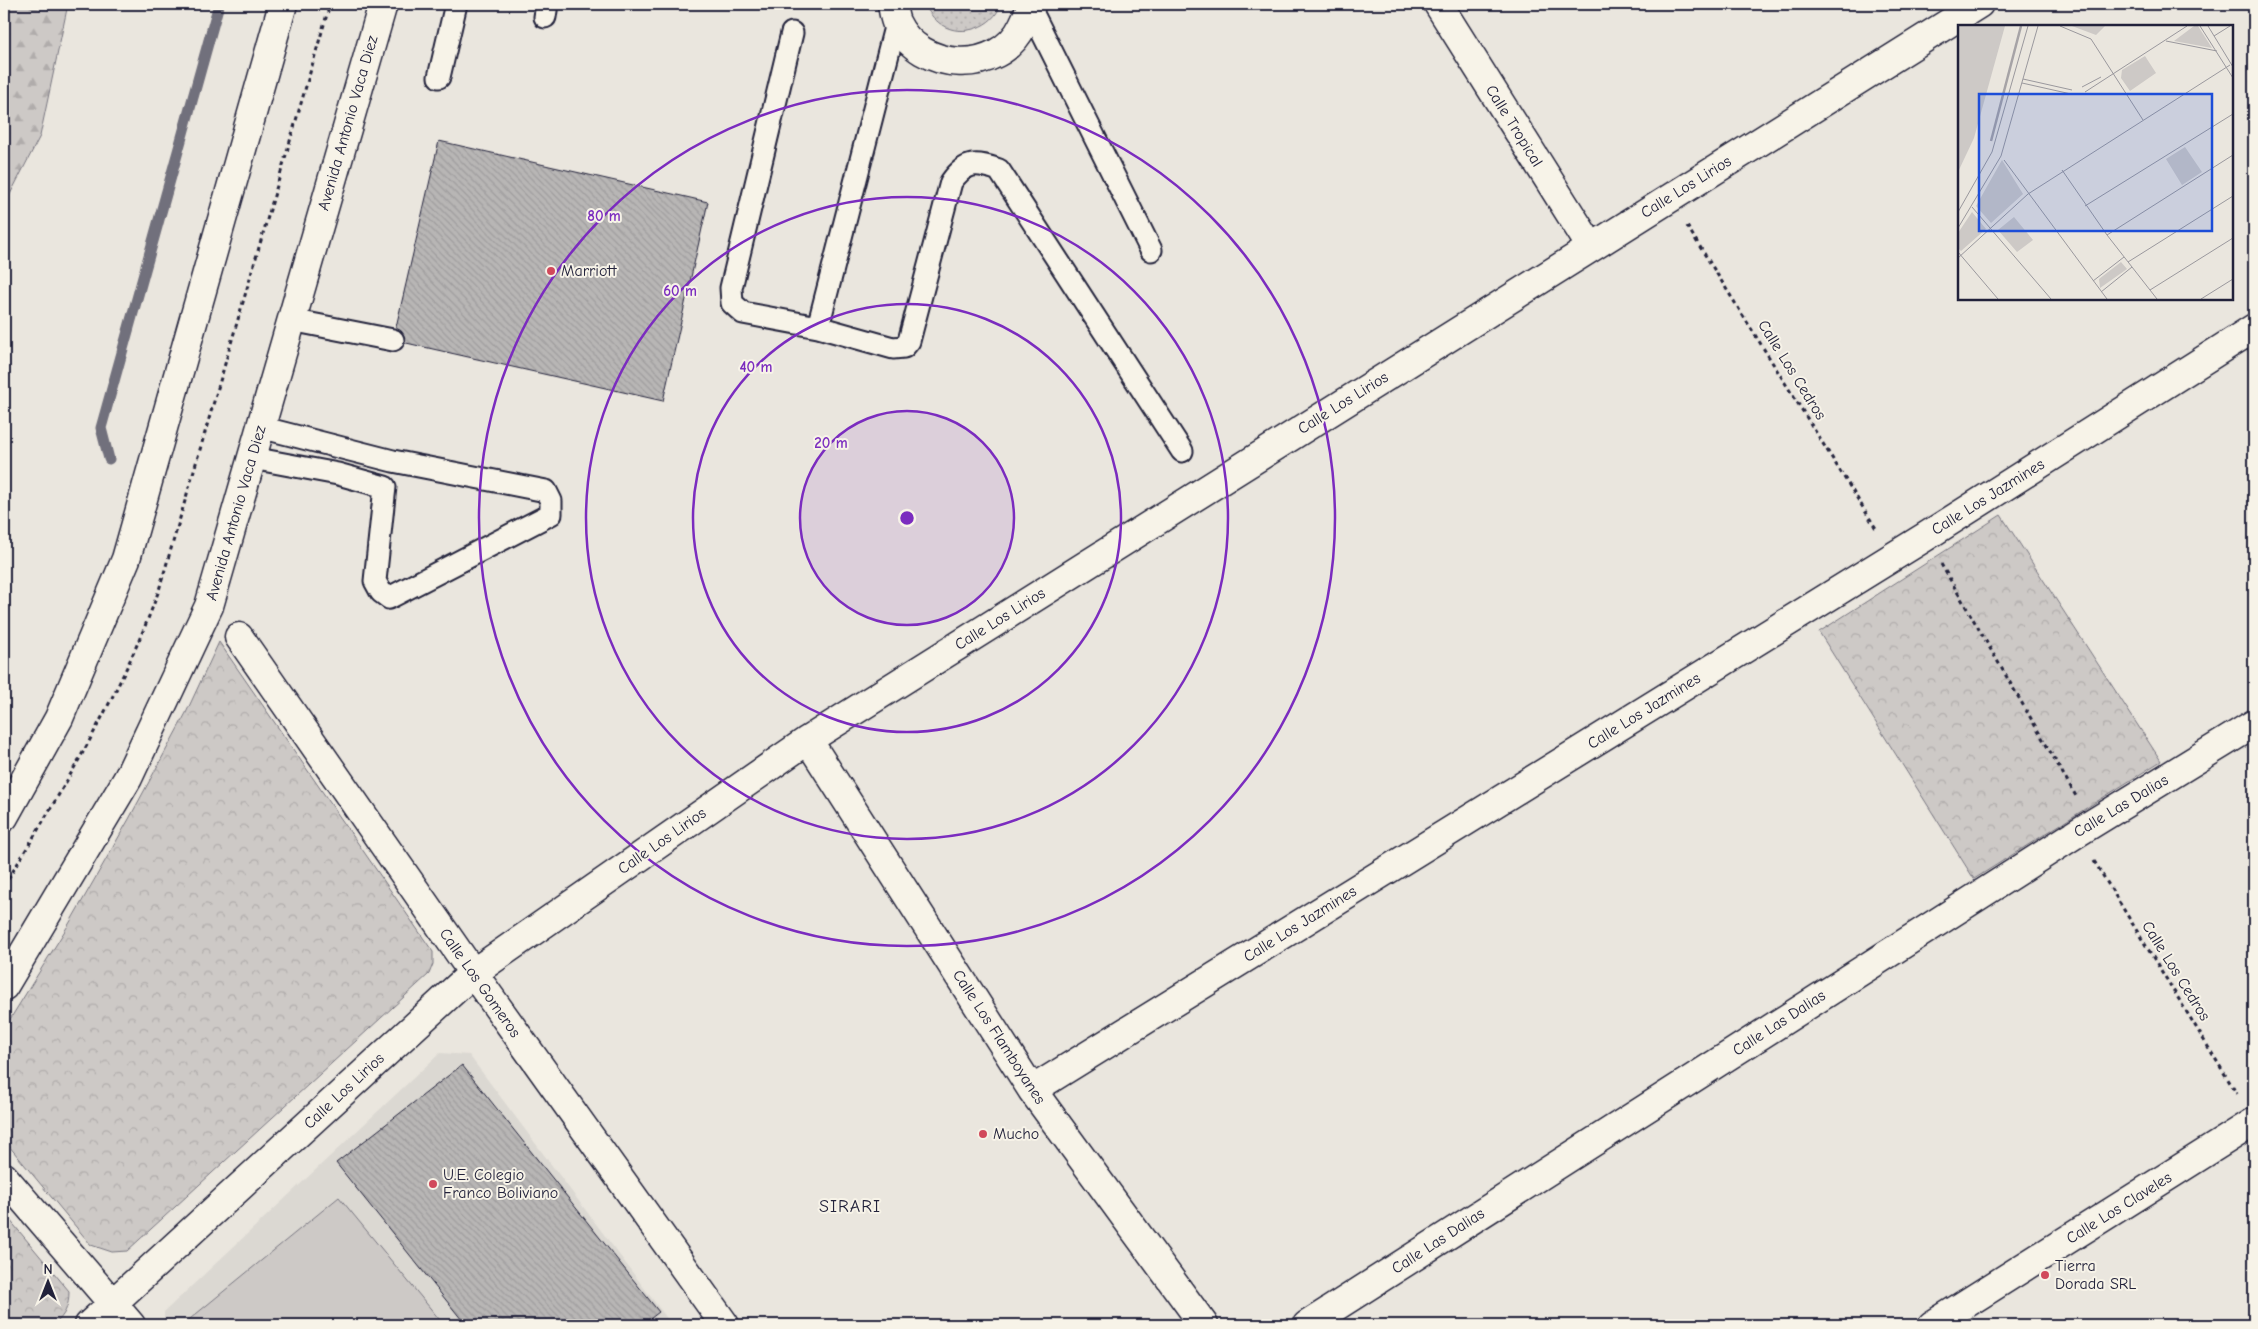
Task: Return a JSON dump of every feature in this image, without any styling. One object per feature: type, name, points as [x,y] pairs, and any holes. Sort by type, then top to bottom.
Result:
[{"type":"main road","points":[[4,817],[59,718],[126,559],[283,4]]},
{"type":"main road","name":"Avenida Antonio Vaca Diez","points":[[4,986],[128,778],[210,606],[383,4]]},
{"type":"main road","name":"Calle Tropical","points":[[1438,4],[1591,248]]},
{"type":"main road","name":"Calle Los Lirios","points":[[90,1325],[472,973],[808,740],[1591,248],[1669,197],[1979,4]]},
{"type":"main road","points":[[894,13],[914,46],[939,60],[968,63],[996,54],[1018,36],[1031,7]]},
{"type":"main road","name":"Calle Los Jazmines","points":[[1032,1090],[1925,537],[2254,328]]},
{"type":"main road","name":"Calle Los Gomeros","points":[[240,637],[472,973],[725,1325]]},
{"type":"main road","name":"Calle Las Dalias","points":[[1307,1325],[2085,829],[2254,724]]},
{"type":"main road","name":"Calle Los Flamboyanes","points":[[808,740],[1032,1090],[1204,1325]]},
{"type":"main road","name":"Calle Los Claveles","points":[[1932,1325],[2254,1122]]},
{"type":"main road","points":[[4,1176],[131,1325]]},
{"type":"lane","points":[[438,77],[456,4]]},
{"type":"lane","points":[[1031,7],[1151,250]]},
{"type":"lane","points":[[818,327],[894,13]]},
{"type":"lane","points":[[792,33],[731,288],[732,303],[743,313],[818,327],[893,348],[904,347],[909,341],[951,182],[958,173],[969,165],[981,163],[999,170],[1182,451]]},
{"type":"lane","points":[[291,320],[393,340]]},
{"type":"lane","points":[[260,427],[393,461],[546,491],[551,501],[551,514],[389,598],[381,592],[375,581],[385,487],[393,461]]},
{"type":"lane","points":[[252,458],[338,474],[385,487]]},
{"type":"path","name":"Calle Los Cedros","points":[[1669,197],[1893,556]]},
{"type":"path","name":"Calle Los Cedros","points":[[1925,537],[2085,829],[2254,1122]]},
{"type":"shaded area","name":"U.E. Colegio Franco Boliviano","points":[[440,1053],[469,1055],[672,1325],[164,1325],[164,1312]]},
{"type":"green space","points":[[4,4],[68,4],[40,136],[4,206]]},
{"type":"green space","points":[[924,4],[1001,4],[992,19],[985,24],[968,30],[959,30],[950,29],[939,23]]},
{"type":"green space","points":[[2001,515],[2161,761],[1974,879],[1819,632]]},
{"type":"green space","points":[[219,642],[433,952],[433,964],[429,974],[127,1251],[112,1252],[91,1245],[4,1140],[4,1029],[69,924],[129,819],[186,713]]},
{"type":"green space","points":[[339,1197],[444,1325],[187,1325],[185,1323]]},
{"type":"green space","points":[[4,1213],[69,1291],[66,1310],[54,1325],[4,1325]]},
{"type":"building","name":"Marriott","points":[[439,141],[708,202],[663,401],[393,340]]},
{"type":"building","points":[[462,1065],[659,1312],[642,1325],[466,1325],[336,1163]]},
{"type":"waterway","points":[[109,459],[101,428],[219,4]]},
{"type":"place","name":"Marriott","points":[[551,271]]},
{"type":"place","name":"Mucho","points":[[983,1134]]},
{"type":"place","name":"U.E. Colegio Franco Boliviano","points":[[433,1184]]},
{"type":"place","name":"Tierra Dorada SRL","points":[[2045,1275]]},
{"type":"district","name":"SIRARI","points":[[850,1206]]}]
